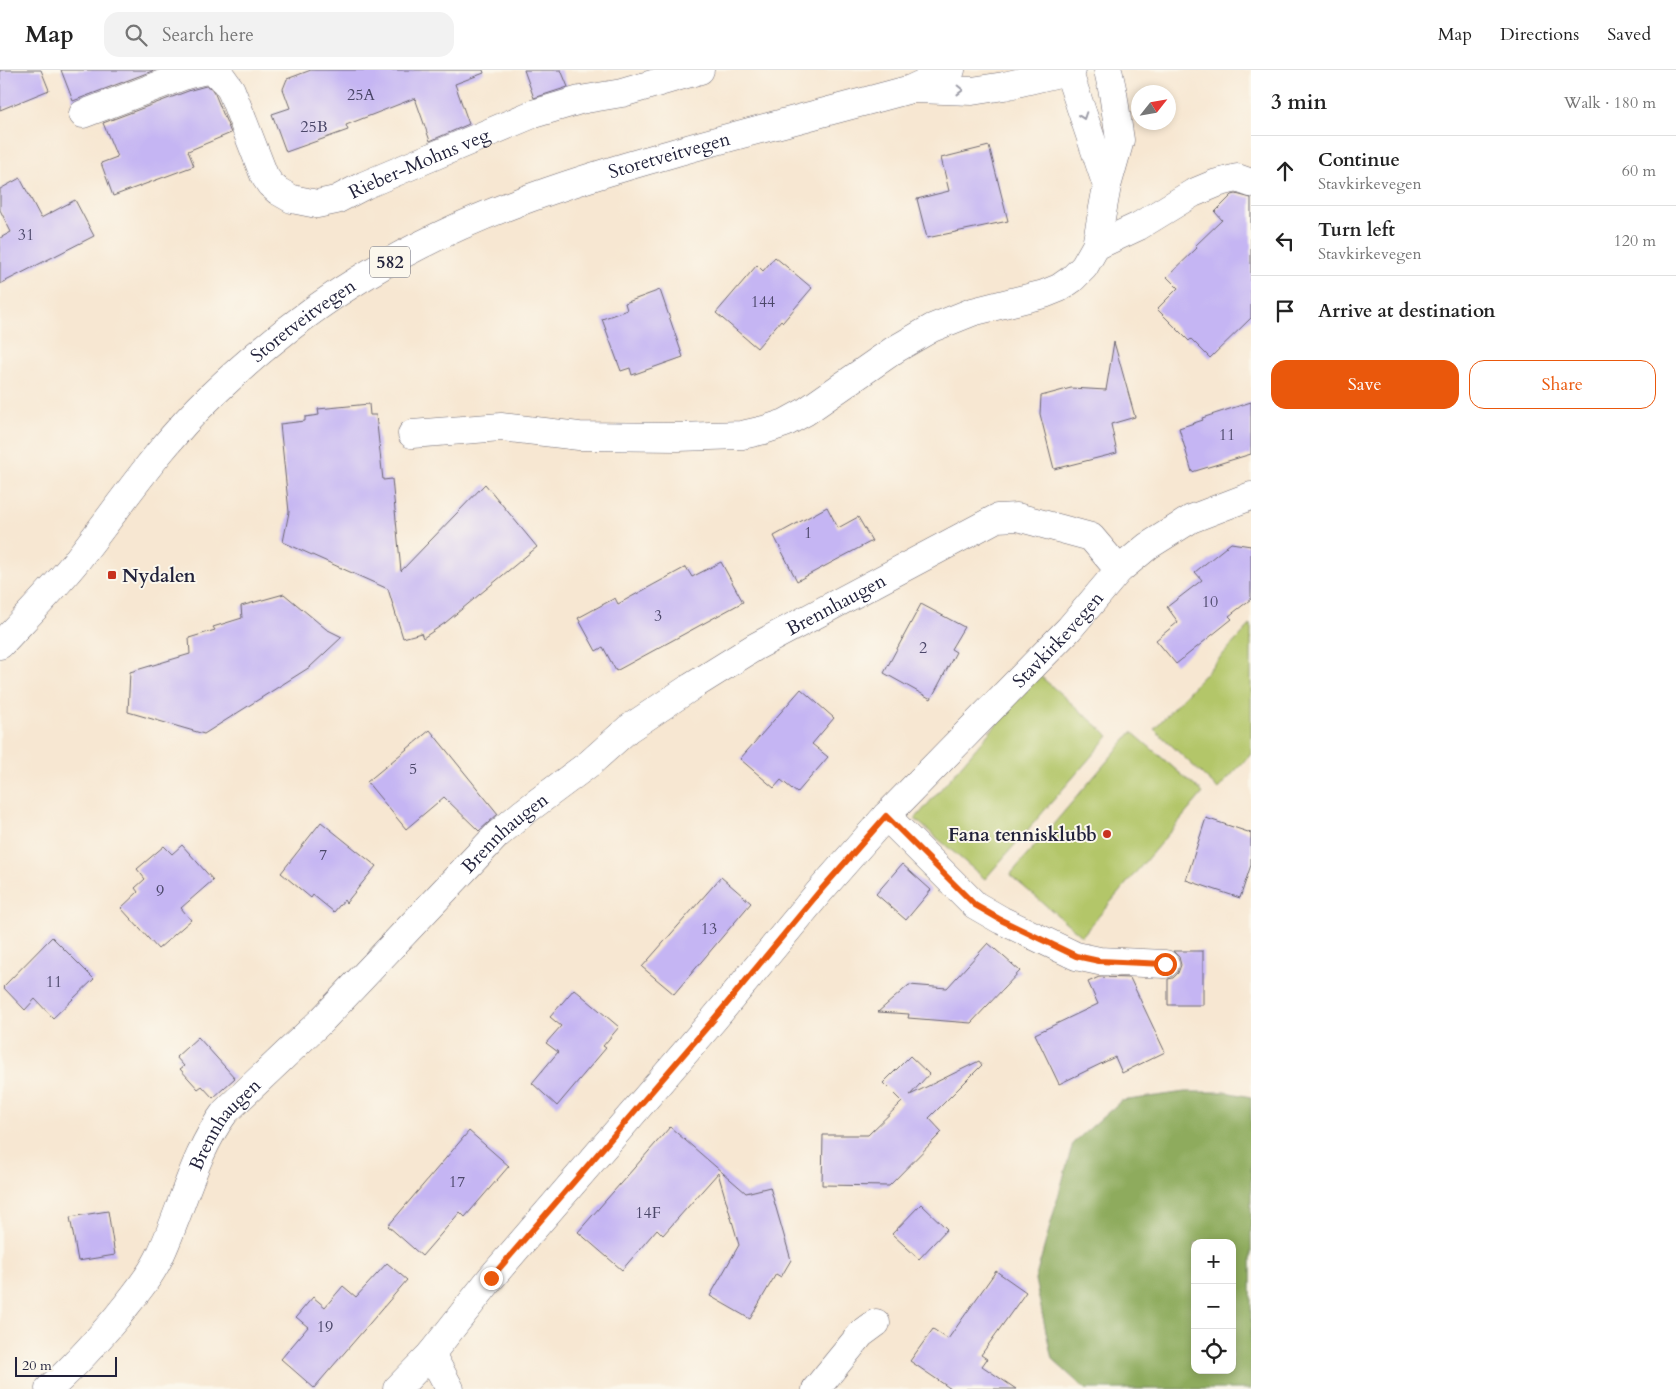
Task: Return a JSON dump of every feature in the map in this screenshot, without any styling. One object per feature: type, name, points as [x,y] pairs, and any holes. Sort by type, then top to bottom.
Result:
[{"type":"street","name":"Rieber-Mohns veg","points":[[84,114],[181,77],[208,70],[221,76],[231,90],[259,165],[270,184],[292,199],[315,204],[336,200],[374,181],[533,114],[580,100],[622,94],[700,70]]},
{"type":"street","name":"Storetveitvegen","points":[[0,645],[76,561],[134,485],[175,435],[208,399],[262,350],[309,313],[368,274],[416,247],[473,220],[522,200],[615,169],[911,89],[951,70]]},
{"type":"street","name":"Storetveitvegen","points":[[911,89],[972,91],[1004,86],[1069,70],[1107,186]]},
{"type":"street","name":"Storetveitvegen","points":[[412,434],[501,427],[579,436],[678,437],[742,435],[785,423],[805,412],[894,350],[932,328],[972,312],[1044,294],[1059,288],[1084,268],[1096,246],[1107,186],[1120,140],[1108,70]]},
{"type":"street","points":[[1096,246],[1139,226],[1193,193],[1217,182],[1237,178],[1251,183]]},
{"type":"street","name":"Stavkirkevegen","points":[[397,1389],[431,1354],[491,1278],[886,816],[1069,629],[1119,570],[1148,546],[1191,519],[1251,496]]},
{"type":"street","name":"Brennhaugen","points":[[49,1389],[94,1345],[141,1288],[159,1258],[196,1166],[225,1112],[322,1020],[497,836],[523,813],[590,763],[628,729],[755,647],[997,518],[1017,517],[1091,537],[1119,570]]},
{"type":"street","points":[[886,816],[975,905],[1001,920],[1076,956],[1099,961],[1165,964]]},
{"type":"street","points":[[816,1389],[861,1334],[876,1323]]},
{"type":"street","points":[[431,1354],[450,1389]]},
{"type":"green space","points":[[1251,624],[1251,754],[1218,789],[1154,729]]},
{"type":"green space","points":[[1039,675],[1109,736],[985,879],[915,819]]},
{"type":"green space","name":"Fana tennisklubb","points":[[1132,732],[1203,793],[1082,936],[1010,875]]},
{"type":"green space","points":[[1185,1092],[1225,1092],[1251,1097],[1251,1389],[1085,1389],[1052,1359],[1035,1280],[1073,1143],[1121,1101]]},
{"type":"building","points":[[0,70],[41,70],[49,90],[0,110]]},
{"type":"building","points":[[61,70],[155,70],[73,101]]},
{"type":"building","points":[[311,70],[483,70],[484,73],[455,84],[469,124],[430,141],[415,98],[346,125],[348,130],[286,152],[272,114],[290,108],[283,89],[287,79]]},
{"type":"building","points":[[524,70],[561,70],[568,87],[534,98]]},
{"type":"building","points":[[206,86],[211,88],[215,94],[231,133],[188,151],[194,166],[113,196],[101,163],[117,157],[103,123]]},
{"type":"building","points":[[989,146],[1008,221],[927,238],[917,199],[949,191],[941,158]]},
{"type":"building","points":[[20,178],[41,218],[75,200],[94,236],[0,284],[0,238],[11,232],[0,210],[0,189]]},
{"type":"building","points":[[1236,194],[1251,198],[1251,318],[1210,358],[1191,339],[1189,341],[1157,309],[1178,288],[1167,277],[1222,220],[1215,212],[1232,195]]},
{"type":"building","points":[[775,257],[812,288],[783,322],[781,320],[757,348],[716,313],[757,265],[763,271]]},
{"type":"building","points":[[660,290],[683,357],[632,375],[630,368],[621,371],[602,319],[627,310],[625,303]]},
{"type":"building","points":[[1114,342],[1135,417],[1111,424],[1117,453],[1054,469],[1040,414],[1041,396],[1071,388],[1106,390]]},
{"type":"building","points":[[1251,402],[1251,454],[1192,472],[1179,428],[1203,420],[1202,418]]},
{"type":"building","points":[[369,404],[370,415],[376,415],[383,480],[392,479],[401,571],[485,484],[537,547],[445,623],[423,638],[421,633],[403,638],[388,589],[283,542],[289,512],[280,424],[305,421],[305,417],[319,415],[318,409]]},
{"type":"building","points":[[827,507],[838,528],[858,517],[872,541],[797,581],[774,536]]},
{"type":"building","points":[[1231,543],[1251,546],[1251,599],[1229,616],[1232,619],[1176,664],[1156,640],[1178,622],[1167,607],[1202,580],[1195,572]]},
{"type":"building","points":[[721,562],[743,602],[616,671],[603,647],[596,651],[578,618],[615,598],[618,604],[686,567],[692,577]]},
{"type":"building","points":[[284,594],[326,629],[342,637],[310,667],[204,734],[128,712],[130,672],[190,654],[189,638],[215,630],[213,627],[242,618],[241,606]]},
{"type":"building","points":[[921,604],[964,627],[951,649],[956,652],[931,699],[884,673]]},
{"type":"building","points":[[801,689],[834,718],[812,744],[828,757],[797,793],[781,780],[774,788],[740,759]]},
{"type":"building","points":[[430,730],[498,814],[479,831],[444,797],[406,829],[367,782]]},
{"type":"building","points":[[1206,818],[1251,833],[1251,865],[1240,898],[1186,880]]},
{"type":"building","points":[[321,822],[376,866],[346,903],[344,900],[334,912],[313,895],[311,898],[281,873]]},
{"type":"building","points":[[182,845],[213,880],[181,908],[191,920],[158,949],[121,908],[138,892],[135,888],[145,879],[137,869],[164,846],[172,854]]},
{"type":"building","points":[[902,864],[931,890],[906,920],[876,894]]},
{"type":"building","points":[[721,877],[751,903],[674,994],[642,967]]},
{"type":"building","points":[[52,937],[94,979],[53,1018],[35,999],[25,1010],[3,987]]},
{"type":"building","points":[[988,943],[1020,971],[971,1023],[908,1018],[909,1014],[878,1012],[909,985],[947,988]]},
{"type":"building","points":[[1173,951],[1203,951],[1203,1005],[1168,1005],[1168,979],[1173,978],[1178,973],[1181,965],[1179,957]]},
{"type":"building","points":[[1099,977],[1130,978],[1165,1052],[1122,1073],[1115,1057],[1059,1084],[1035,1034],[1098,1004],[1088,982]]},
{"type":"building","points":[[574,989],[619,1027],[603,1046],[606,1048],[557,1106],[532,1083],[558,1052],[546,1043],[561,1026],[550,1017]]},
{"type":"building","points":[[198,1037],[235,1078],[213,1098],[202,1086],[198,1089],[180,1069],[184,1066],[176,1057]]},
{"type":"building","points":[[910,1056],[929,1074],[910,1095],[979,1061],[982,1065],[929,1118],[942,1132],[889,1186],[822,1185],[823,1135],[868,1135],[902,1102],[883,1083]]},
{"type":"building","points":[[670,1127],[746,1193],[770,1187],[791,1260],[781,1277],[776,1274],[750,1319],[710,1296],[739,1245],[718,1173],[663,1235],[657,1229],[622,1270],[578,1232]]},
{"type":"building","points":[[469,1131],[509,1166],[465,1217],[460,1212],[422,1256],[388,1226]]},
{"type":"building","points":[[921,1204],[947,1229],[919,1259],[892,1234]]},
{"type":"building","points":[[108,1211],[115,1255],[78,1261],[70,1217]]},
{"type":"building","points":[[387,1263],[407,1280],[314,1388],[281,1359],[308,1327],[296,1317],[313,1297],[325,1307],[343,1286],[356,1297]]},
{"type":"building","points":[[996,1271],[1026,1292],[981,1355],[987,1359],[982,1366],[1016,1389],[951,1389],[910,1361],[933,1329],[948,1339]]},
{"type":"place","name":"Nydalen","points":[[112,575]]},
{"type":"place","name":"Fana tennisklubb","points":[[1107,834]]},
{"type":"route","points":[[491,1278],[886,816],[975,905],[1001,920],[1076,956],[1099,961],[1165,964]]}]
